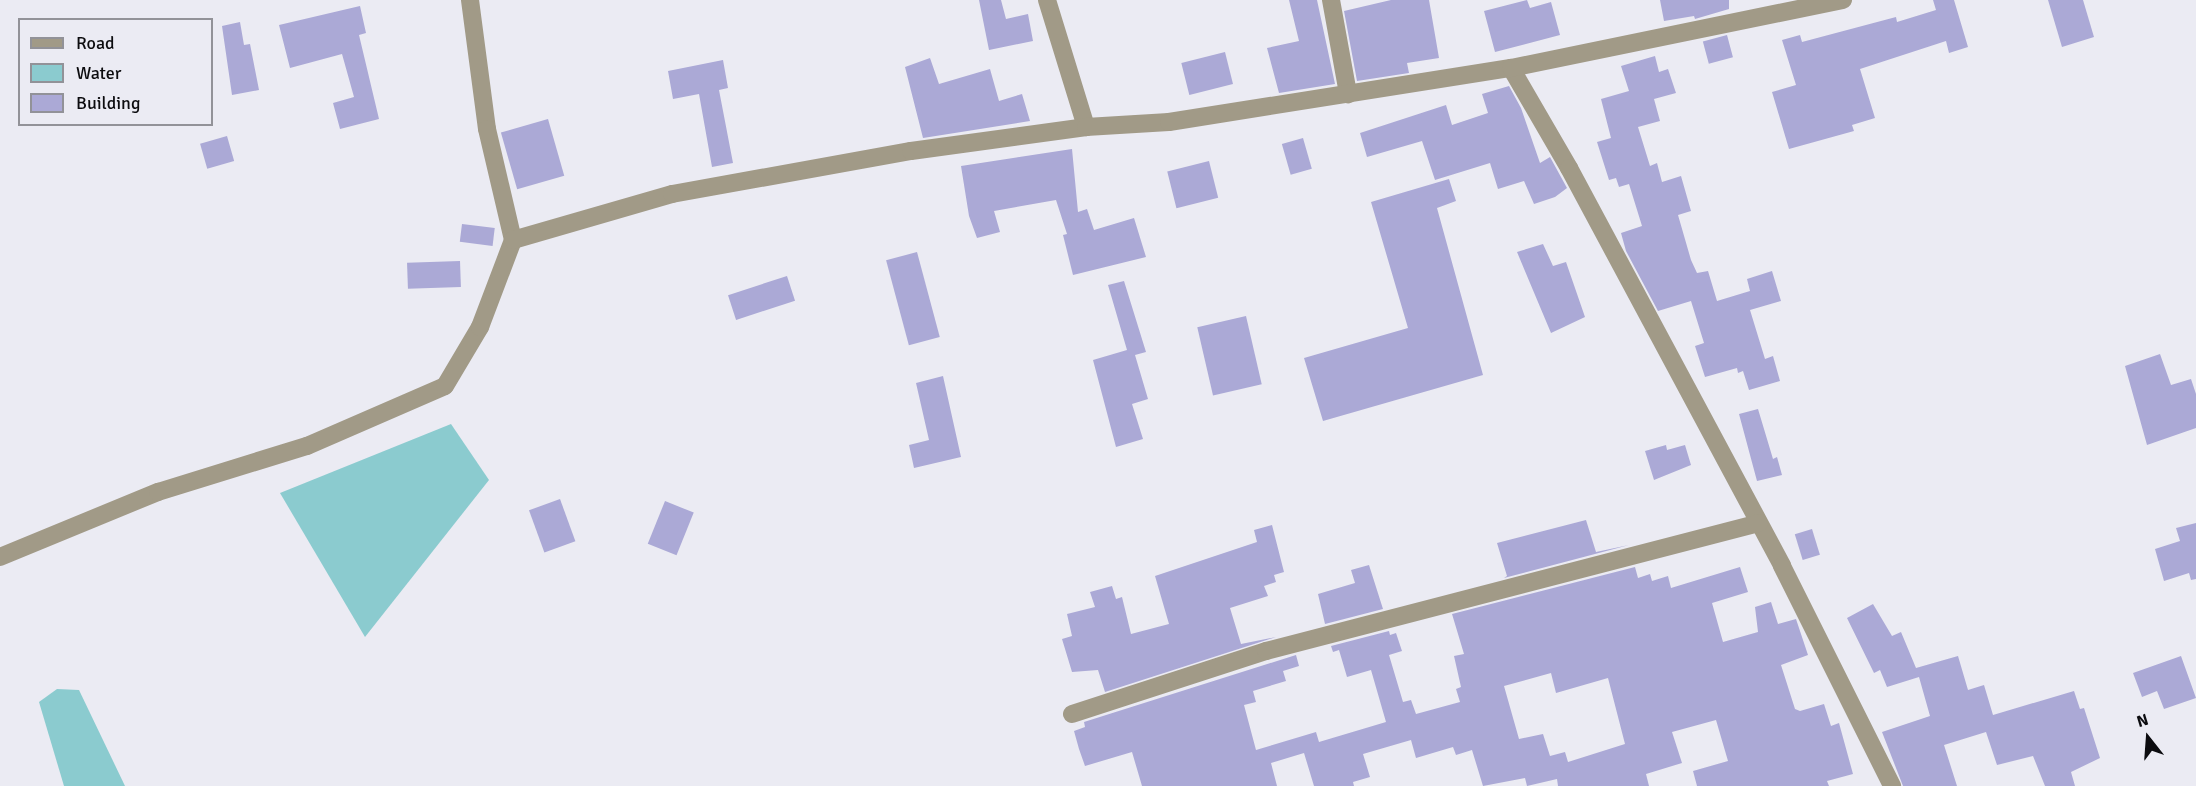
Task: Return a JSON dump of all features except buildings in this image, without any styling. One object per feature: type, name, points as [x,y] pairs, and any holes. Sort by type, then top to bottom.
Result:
[{"type":"street","points":[[0,557],[158,492],[307,446],[445,386],[480,327],[513,240],[487,129],[470,0]]},
{"type":"street","points":[[1047,0],[1086,127]]},
{"type":"street","points":[[1331,0],[1348,94]]},
{"type":"street","points":[[513,240],[672,194],[911,151],[1086,127],[1169,122],[1511,68],[1759,7],[1843,0]]},
{"type":"street","points":[[1511,68],[1569,168],[1759,523],[1892,786]]},
{"type":"street","points":[[1072,714],[1266,651],[1759,523]]},
{"type":"water","points":[[451,424],[489,480],[365,637],[280,493]]},
{"type":"water","points":[[57,689],[79,690],[125,786],[64,786],[39,702]]}]
